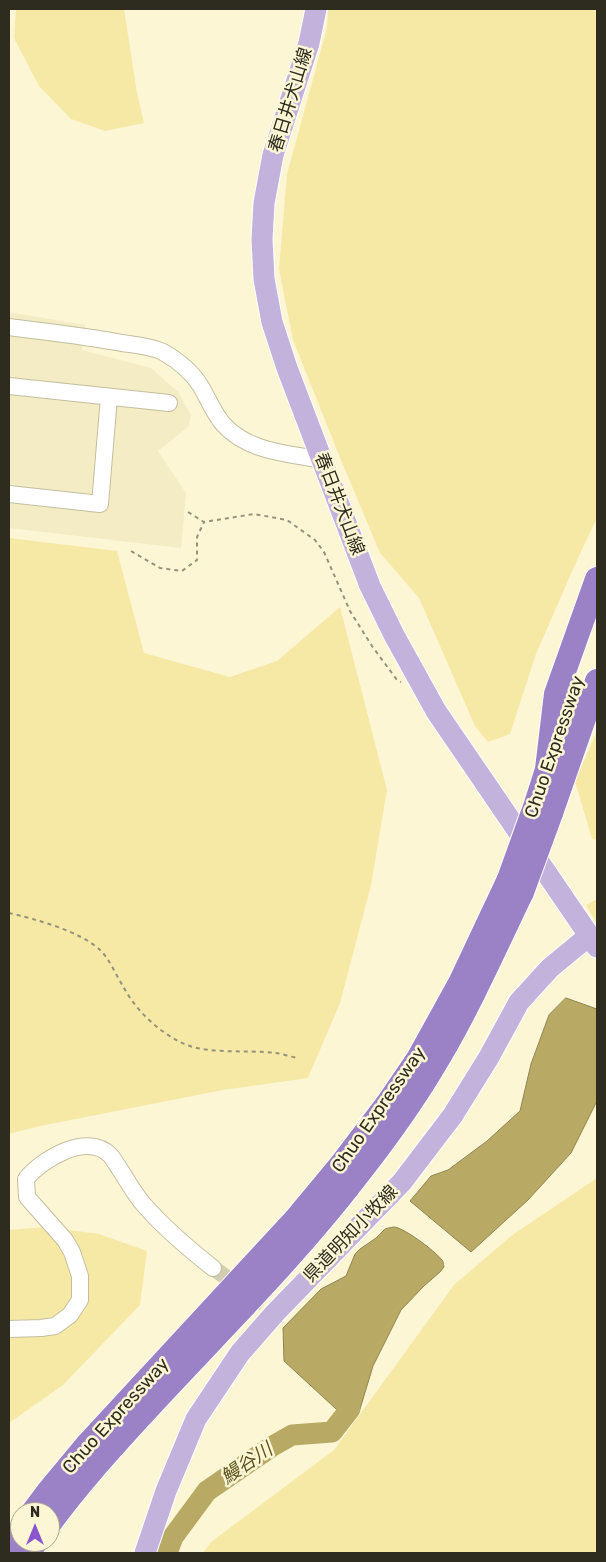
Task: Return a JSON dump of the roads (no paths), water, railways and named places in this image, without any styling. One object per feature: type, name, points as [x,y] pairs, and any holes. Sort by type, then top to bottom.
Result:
[{"type":"highway","points":[[547,769],[556,694],[597,579]]},
{"type":"highway","name":"Chuo Expressway","points":[[547,808],[547,769],[597,628]]},
{"type":"highway","name":"Chuo Expressway","points":[[60,1509],[109,1450],[262,1287],[312,1230],[356,1178],[401,1118],[438,1060],[479,984],[515,885],[597,681]]},
{"type":"highway","points":[[547,808],[566,801],[597,712]]},
{"type":"highway","name":"Chuo Expressway","points":[[40,1502],[88,1445],[296,1219],[340,1166],[418,1059],[515,885]]},
{"type":"main road","name":"春日井犬山線","points":[[316,9],[309,43],[273,155],[264,202],[262,239],[264,279],[272,322],[321,460],[370,586],[394,635],[436,711],[594,941]]},
{"type":"main road","name":"県道明知小牧線","points":[[145,1553],[166,1491],[196,1419],[269,1309],[402,1182],[453,1115],[489,1057],[519,1002],[550,968],[594,941]]},
{"type":"street","points":[[9,327],[85,336],[161,351],[182,364],[199,383],[224,425],[242,440],[268,451],[321,460]]},
{"type":"street","points":[[9,386],[170,403]]},
{"type":"street","points":[[9,494],[100,504],[109,396]]},
{"type":"street","points":[[9,1329],[56,1326],[70,1315],[80,1300],[80,1276],[72,1252],[65,1240],[27,1197],[26,1179],[35,1168],[53,1156],[78,1146],[99,1148],[110,1155],[144,1205],[183,1244],[213,1268]]},
{"type":"waterway","name":"鰻谷川","points":[[167,1553],[173,1537],[207,1491],[271,1447],[292,1435],[332,1432],[350,1409]]},
{"type":"tunnel","points":[[213,1268],[264,1304]]}]
